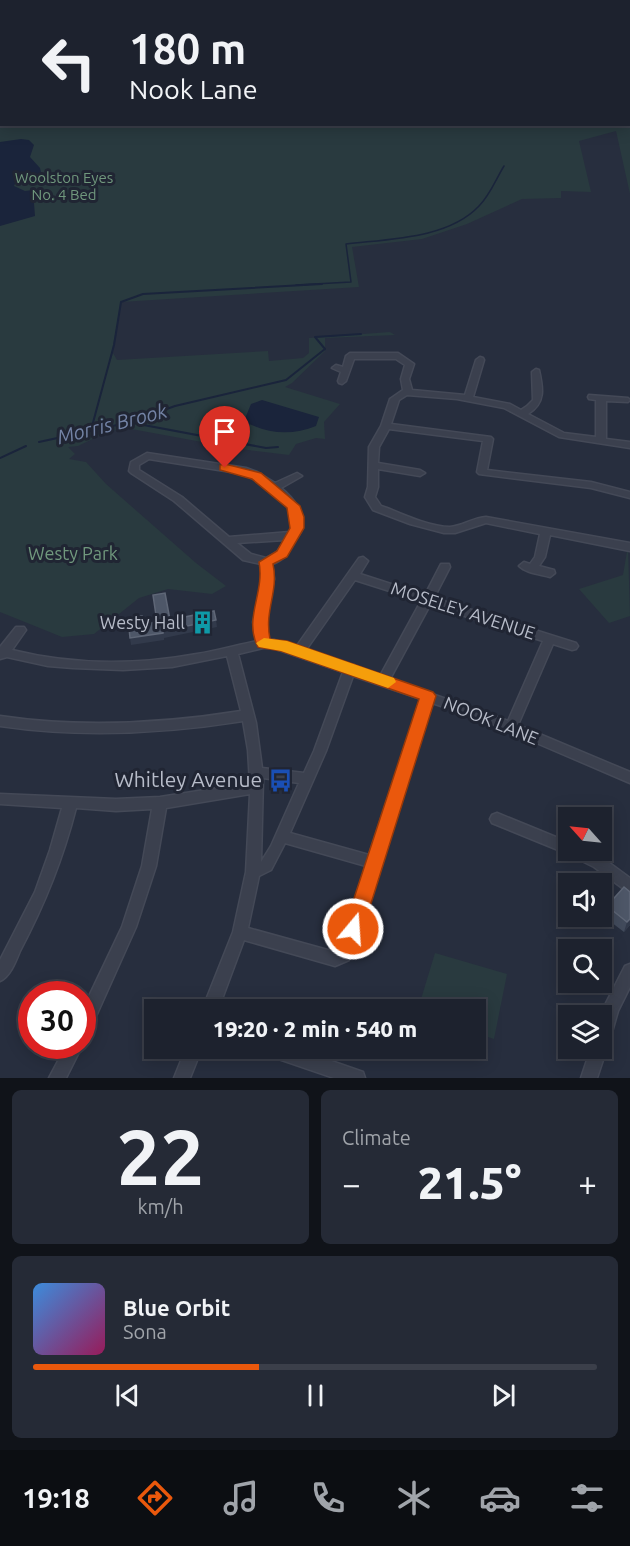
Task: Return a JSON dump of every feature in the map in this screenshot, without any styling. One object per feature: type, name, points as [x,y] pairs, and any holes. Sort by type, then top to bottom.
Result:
[{"type":"street","points":[[342,381],[350,356],[398,356],[410,364],[405,379],[408,392]]},
{"type":"street","points":[[468,399],[480,360]]},
{"type":"street","points":[[336,368],[346,371]]},
{"type":"street","points":[[523,413],[536,403],[539,396],[536,372]]},
{"type":"street","points":[[630,444],[562,435],[507,406],[408,392],[395,399],[386,426],[374,447],[370,501],[382,511],[445,530],[486,520],[630,547]]},
{"type":"street","points":[[602,439],[596,398],[625,400]]},
{"type":"street","points":[[386,426],[488,439],[482,472],[591,484],[630,495]]},
{"type":"street","points":[[147,456],[161,456],[246,471],[272,488],[293,506],[297,517],[293,536],[278,558],[266,562],[252,560],[178,499],[134,471],[134,464],[147,456]]},
{"type":"street","points":[[373,465],[420,473]]},
{"type":"street","points":[[272,488],[298,475]]},
{"type":"street","points":[[546,531],[540,556],[528,567],[550,573]]},
{"type":"street","points":[[229,540],[293,536]]},
{"type":"street","points":[[299,651],[363,561]]},
{"type":"street","points":[[263,644],[259,621],[269,579],[266,562]]},
{"type":"street","points":[[384,680],[445,567]]},
{"type":"street","name":"MOSELEY AVENUE","points":[[354,576],[572,646]]},
{"type":"street","points":[[1,654],[20,630]]},
{"type":"street","points":[[511,727],[550,639]]},
{"type":"street","name":"NOOK LANE","points":[[1,654],[56,662],[126,665],[167,663],[263,644],[282,645],[511,727],[630,778]]},
{"type":"street","points":[[214,999],[240,932],[253,872],[256,772],[248,715],[232,651]]},
{"type":"street","points":[[253,872],[266,866],[281,837],[307,779],[350,668]]},
{"type":"street","points":[[240,932],[335,958],[342,957],[346,951],[428,696]]},
{"type":"street","points":[[0,721],[46,728],[104,731],[179,726],[248,715]]},
{"type":"street","points":[[256,772],[307,779]]},
{"type":"street","points":[[0,799],[70,804],[160,803],[257,787]]},
{"type":"street","points":[[96,999],[129,927],[149,866],[160,803]]},
{"type":"street","points":[[0,974],[46,888],[59,852],[70,804]]},
{"type":"street","points":[[497,820],[558,844]]},
{"type":"street","points":[[281,837],[375,862]]},
{"type":"street","points":[[595,861],[630,886]]},
{"type":"street","points":[[612,1007],[630,971]]},
{"type":"street","points":[[57,1078],[67,1059]]},
{"type":"street","points":[[182,1078],[190,1059]]},
{"type":"street","points":[[302,1059],[357,1078]]},
{"type":"street","points":[[590,1078],[596,1059]]},
{"type":"green space","points":[[0,126],[630,126],[630,194],[616,131],[579,141],[591,192],[561,191],[561,198],[522,199],[467,224],[422,239],[352,247],[359,287],[121,302],[110,362],[113,353],[117,360],[268,351],[269,361],[303,358],[309,353],[309,338],[390,332],[395,335],[325,338],[325,351],[285,387],[340,404],[324,422],[325,439],[316,438],[296,444],[289,455],[240,449],[126,428],[107,432],[78,446],[68,447],[75,454],[69,459],[86,462],[106,484],[196,563],[226,586],[212,594],[168,589],[139,598],[94,634],[62,637],[0,612]]},
{"type":"green space","points":[[628,546],[630,616],[609,623],[579,589],[623,575]]},
{"type":"green space","points":[[435,953],[507,974],[494,1039],[486,1036],[486,999],[421,999]]},
{"type":"water","points":[[29,140],[34,145],[30,157],[40,168],[42,177],[18,178],[14,186],[25,191],[33,190],[35,216],[0,226],[0,142]]},
{"type":"water","points":[[262,400],[319,417],[316,426],[298,431],[279,432],[261,429],[244,421],[251,404]]},
{"type":"building","points":[[165,593],[170,620],[214,611],[216,620],[163,631],[163,633],[130,638],[128,618],[142,616],[143,624],[157,622],[153,595]]},
{"type":"building","points":[[624,887],[630,892],[630,919],[627,922],[612,910],[612,900]]},
{"type":"waterway","points":[[296,285],[351,282],[346,244],[417,235],[451,225],[466,217],[486,197],[504,166]]},
{"type":"waterway","points":[[91,430],[114,345],[121,302],[143,294],[322,284]]},
{"type":"waterway","name":"Morris Brook","points":[[39,442],[131,422],[175,406],[286,380],[325,349],[315,337],[361,334]]},
{"type":"waterway","points":[[133,423],[266,448],[278,447]]},
{"type":"waterway","name":"Morris Brook","points":[[0,458],[26,446]]},
{"type":"slow traffic","points":[[264,643],[282,645],[388,682]]},
{"type":"place","name":"Westy Hall","points":[[203,623]]},
{"type":"place","name":"Whitley Avenue","points":[[280,780]]},
{"type":"route","points":[[225,468],[246,471],[257,476],[293,506],[297,517],[297,528],[282,554],[273,561],[266,562],[269,579],[259,615],[263,644],[282,645],[428,696],[353,929]]},
{"type":"park label","name":"Woolston Eyes No. 4 Bed","points":[[64,186]]},
{"type":"park label","name":"Westy Park","points":[[73,554]]}]
